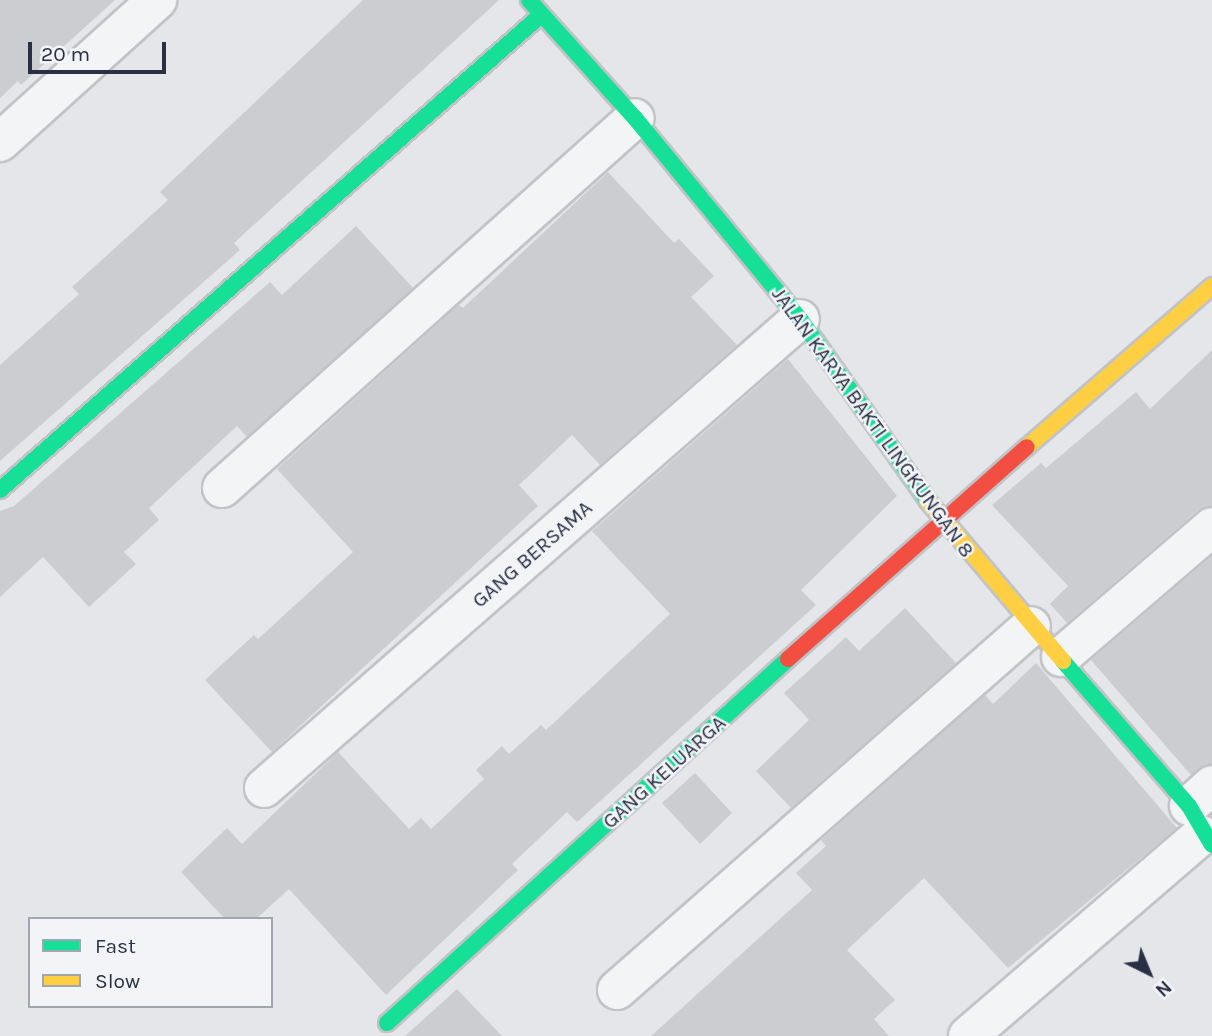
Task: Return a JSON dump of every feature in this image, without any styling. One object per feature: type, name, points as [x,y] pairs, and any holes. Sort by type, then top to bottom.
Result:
[{"type":"street","points":[[0,142],[157,0]]},
{"type":"street","name":"JALAN KARYA BAKTI LINGKUNGAN 8","points":[[529,0],[635,118],[800,319],[941,521],[1031,626],[1204,818]]},
{"type":"street","points":[[0,490],[541,15]]},
{"type":"street","points":[[222,488],[635,118]]},
{"type":"street","name":"GANG KELUARGA","points":[[387,1023],[941,521],[1212,286]]},
{"type":"street","name":"GANG BERSAMA","points":[[264,788],[800,319]]},
{"type":"street","points":[[1061,657],[1212,527]]},
{"type":"street","points":[[617,990],[1031,626]]},
{"type":"street","points":[[968,1036],[1204,818]]},
{"type":"building","points":[[0,0],[115,0],[21,85],[18,81],[0,98]]},
{"type":"building","points":[[363,0],[499,0],[234,243],[240,250],[0,461],[0,365],[79,294],[72,287],[168,200],[160,192]]},
{"type":"building","points":[[608,172],[674,243],[679,239],[714,276],[691,297],[737,345],[600,465],[572,435],[519,485],[538,506],[272,752],[205,680],[254,635],[258,639],[353,552],[277,469],[459,305],[463,308]]},
{"type":"building","points":[[356,226],[413,288],[247,437],[237,426],[149,508],[159,520],[124,552],[136,564],[89,607],[43,557],[0,597],[0,511],[14,506],[270,282],[282,295]]},
{"type":"building","points":[[1212,350],[1212,506],[1198,510],[1067,623],[1050,604],[1068,586],[992,505],[1041,463],[1046,468],[1136,392],[1150,409]]},
{"type":"building","points":[[788,359],[897,496],[801,590],[816,605],[577,822],[567,812],[512,864],[518,870],[386,995],[289,889],[258,917],[223,917],[181,872],[227,828],[242,844],[338,752],[409,829],[421,818],[431,829],[484,779],[476,770],[502,746],[509,754],[541,725],[546,730],[670,614],[592,531]]},
{"type":"building","points":[[1212,556],[1212,764],[1191,775],[1091,660]]},
{"type":"building","points":[[905,608],[956,663],[791,808],[756,771],[809,720],[784,693],[846,637],[859,651]]},
{"type":"building","points":[[1036,663],[1177,828],[1008,968],[924,878],[847,950],[895,1000],[874,1019],[889,1036],[651,1036],[812,890],[796,873],[826,846],[821,840],[985,695],[993,704]]},
{"type":"building","points":[[695,773],[732,813],[700,844],[662,803]]},
{"type":"building","points":[[457,989],[502,1036],[405,1036]]},
{"type":"traffic: fast","points":[[529,0],[635,118],[800,319],[927,500]]},
{"type":"traffic: fast","points":[[0,490],[541,15]]},
{"type":"traffic: fast","points":[[387,1023],[788,659]]},
{"type":"traffic: fast","points":[[1063,661],[1189,806],[1212,845]]},
{"type":"traffic: slow","points":[[1027,447],[1212,286]]},
{"type":"traffic: slow","points":[[927,500],[1063,661]]},
{"type":"traffic: jam","points":[[788,659],[1027,447]]}]
